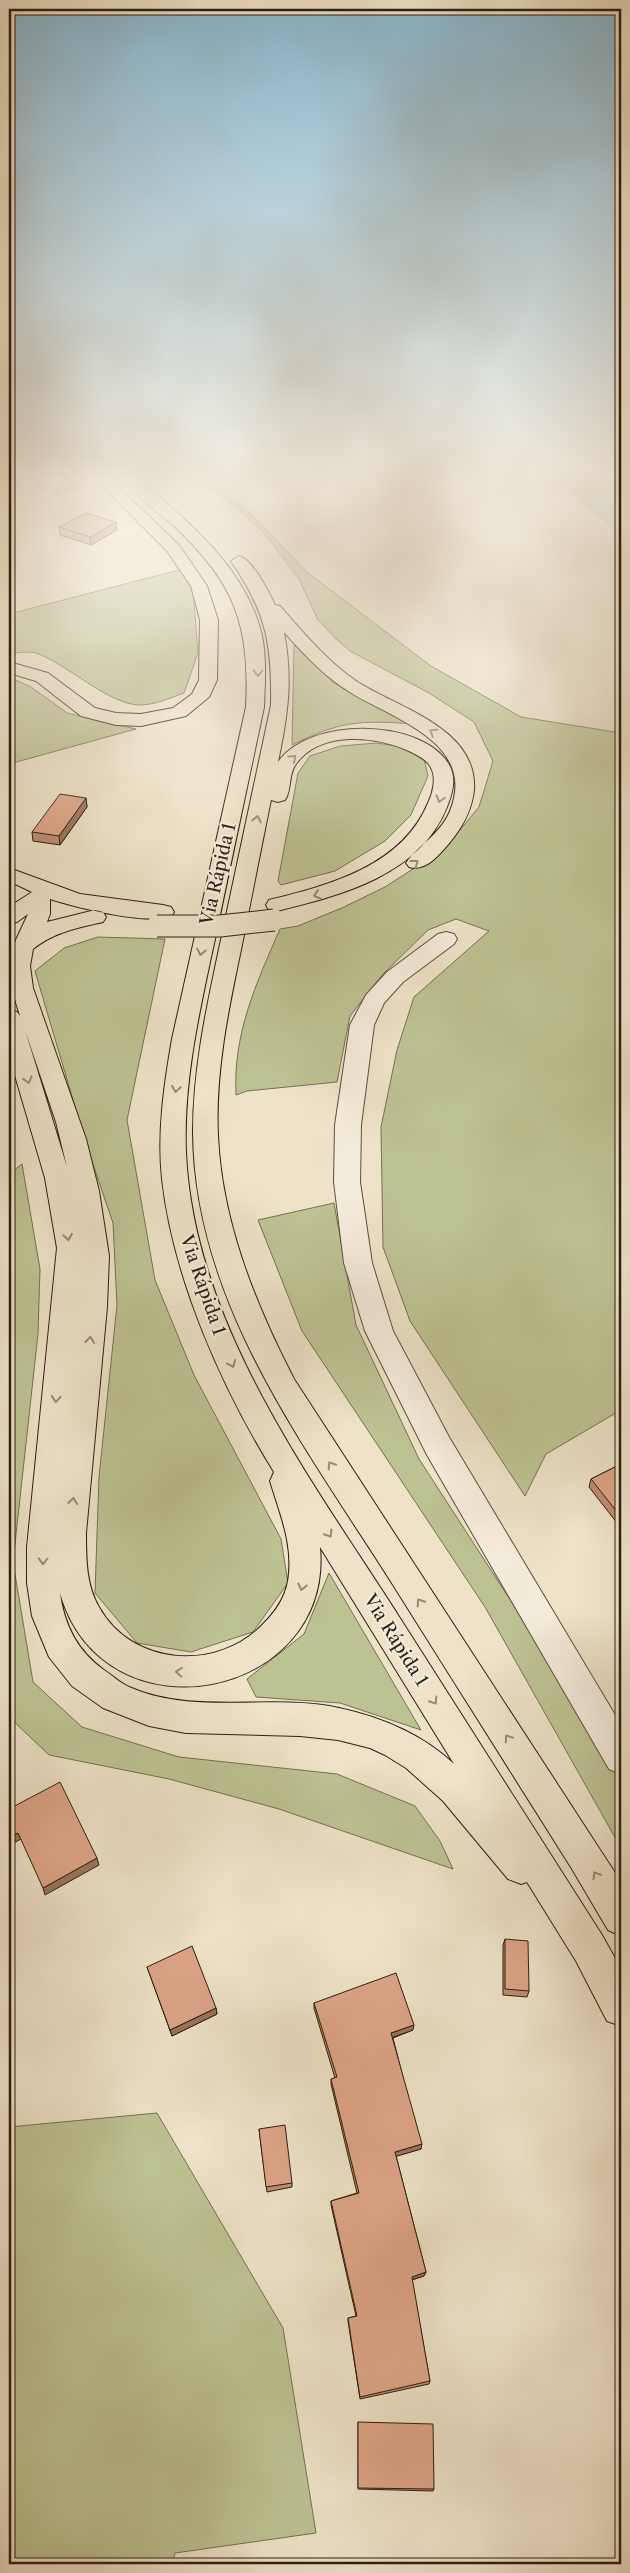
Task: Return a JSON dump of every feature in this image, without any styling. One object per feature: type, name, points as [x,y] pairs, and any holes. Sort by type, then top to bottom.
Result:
[{"type":"main road","points":[[9,667],[33,673],[88,712],[116,719],[147,719],[179,712],[200,697],[208,680],[209,620],[202,599]]},
{"type":"main road","name":"Via Rápida 1","points":[[240,599],[248,615],[257,649],[258,682],[256,707],[183,1040],[174,1100],[173,1140],[175,1179],[194,1270],[236,1374],[275,1448],[589,1948],[621,2007]]},
{"type":"main road","name":"Via Rápida 1","points":[[263,599],[276,631],[280,648],[282,664],[280,705],[212,1037],[206,1093],[205,1122],[208,1166],[215,1211],[227,1258],[260,1343],[282,1387],[585,1856],[621,1917]]},
{"type":"main road","points":[[22,947],[36,936],[55,926],[94,917],[160,919],[220,926],[275,913],[347,900],[402,874],[422,858],[448,832],[462,806],[466,782],[464,770],[457,753],[446,741],[350,684],[312,653],[265,599]]},
{"type":"main road","points":[[240,901],[271,826],[284,768],[290,759],[302,750],[315,743],[336,736],[372,735],[415,746],[440,764],[444,773],[439,805],[431,821],[420,836],[399,856],[351,883],[275,913]]},
{"type":"main road","points":[[9,874],[42,894],[94,917]]},
{"type":"main road","points":[[9,889],[105,905],[160,919]]},
{"type":"main road","points":[[42,894],[40,913],[22,947],[18,960],[22,988],[64,1109],[81,1175],[94,1246],[93,1310],[70,1532],[72,1579],[80,1606],[89,1624],[102,1640],[118,1654],[139,1664],[160,1670],[205,1671],[228,1666],[248,1657],[280,1630],[292,1613],[301,1595],[305,1576],[305,1557],[302,1539],[275,1448]]},
{"type":"main road","points":[[9,917],[42,894]]},
{"type":"main road","points":[[9,1017],[58,1178],[70,1248],[43,1547],[42,1583],[44,1607],[52,1630],[63,1652],[92,1683],[111,1696],[131,1706],[152,1712],[192,1718],[306,1718],[341,1723],[375,1734],[407,1749],[450,1782],[589,1948]]},
{"type":"street","points":[[446,939],[395,977],[374,1000],[362,1024],[348,1126],[347,1182],[358,1263],[379,1331],[438,1446],[621,1757]]},
{"type":"shaded area","points":[[67,599],[194,599],[198,653],[184,693],[151,704],[127,703],[101,691],[48,658],[36,653],[9,653],[9,614]]},
{"type":"shaded area","points":[[308,599],[342,599],[431,666],[521,717],[621,733],[621,1410],[546,1454],[525,1496],[410,1321],[383,1247],[381,1127],[397,1050],[414,997],[489,931],[456,919],[428,930],[383,974],[350,1016],[337,1082],[247,1091],[236,1095],[236,1072],[242,1030],[255,989],[280,929],[298,926],[385,887],[444,849],[479,807],[493,761],[474,722],[429,693],[350,651],[318,620]]},
{"type":"shaded area","points":[[294,645],[334,683],[413,724],[379,722],[351,724],[324,731],[292,745]]},
{"type":"shaded area","points":[[9,677],[31,687],[67,713],[136,729],[9,764]]},
{"type":"shaded area","points":[[377,743],[408,748],[424,759],[428,776],[411,815],[385,841],[335,871],[281,885],[278,881],[298,773],[310,756],[340,746]]},
{"type":"shaded area","points":[[98,937],[165,939],[127,1120],[155,1280],[194,1375],[281,1539],[288,1583],[253,1632],[191,1652],[137,1643],[95,1593],[99,1477],[117,1305],[113,1223],[86,1144],[35,971],[64,948]]},
{"type":"shaded area","points":[[22,1164],[40,1269],[38,1334],[13,1562],[33,1682],[82,1727],[179,1757],[337,1774],[415,1806],[440,1841],[453,1869],[279,1809],[169,1779],[49,1755],[9,1717],[9,1174]]},
{"type":"shaded area","points":[[334,1203],[356,1325],[419,1459],[522,1618],[621,1782],[621,1848],[485,1607],[302,1331],[258,1220]]},
{"type":"shaded area","points":[[329,1573],[421,1730],[340,1703],[256,1697],[247,1679],[304,1634]]},
{"type":"shaded area","points":[[157,2113],[283,2328],[316,2533],[175,2553],[172,2564],[9,2564],[9,2127]]},
{"type":"building","points":[[60,794],[86,798],[59,836],[32,832]]},
{"type":"building","points":[[621,1464],[621,1517],[591,1479]]},
{"type":"building","points":[[60,1782],[97,1858],[43,1888],[18,1833],[9,1837],[9,1809]]},
{"type":"building","points":[[505,1939],[528,1941],[529,1991],[505,1989]]},
{"type":"building","points":[[192,1946],[216,2008],[170,2030],[147,1967]]},
{"type":"building","points":[[396,1973],[414,2025],[391,2033],[422,2144],[395,2152],[426,2272],[412,2277],[430,2381],[360,2397],[348,2318],[357,2316],[331,2201],[359,2193],[331,2079],[337,2077],[314,2003]]},
{"type":"building","points":[[285,2125],[292,2183],[266,2187],[259,2129]]},
{"type":"building","points":[[358,2422],[433,2424],[434,2489],[358,2488]]}]
